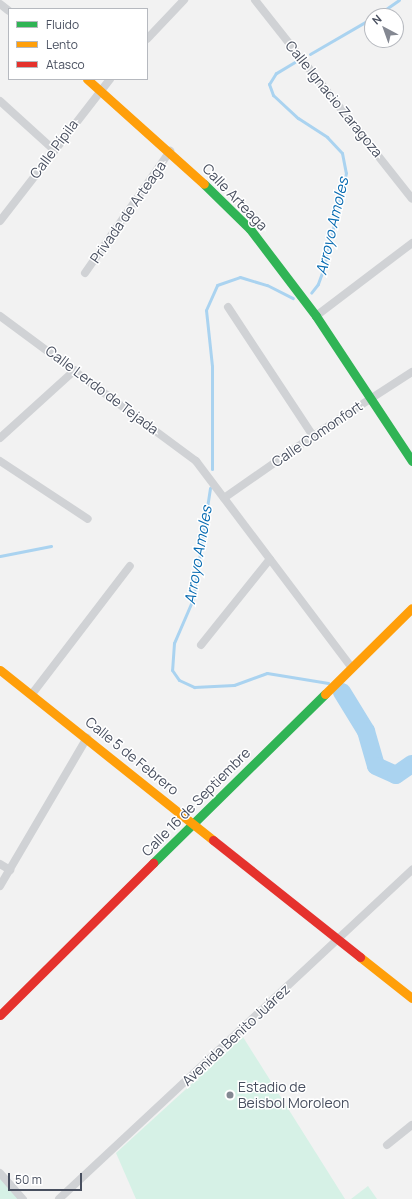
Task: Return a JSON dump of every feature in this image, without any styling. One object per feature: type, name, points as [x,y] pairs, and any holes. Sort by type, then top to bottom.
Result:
[{"type":"street","points":[[148,38],[184,0]]},
{"type":"street","name":"Calle Ignacio Zaragoza","points":[[255,0],[412,199]]},
{"type":"street","points":[[0,4],[8,10]]},
{"type":"street","name":"Calle Arteaga","points":[[88,80],[170,151],[250,229],[316,316],[369,399],[412,461]]},
{"type":"street","name":"Calle Pípila","points":[[0,221],[54,149],[109,80]]},
{"type":"street","points":[[0,101],[54,149]]},
{"type":"street","name":"Privada de Arteaga","points":[[85,273],[170,151]]},
{"type":"street","points":[[316,316],[412,244]]},
{"type":"street","points":[[228,307],[313,436]]},
{"type":"street","name":"Calle Lerdo de Tejada","points":[[0,316],[75,370],[201,467],[224,498]]},
{"type":"street","points":[[0,438],[75,370]]},
{"type":"street","name":"Calle Comonfort","points":[[224,498],[313,436],[412,372]]},
{"type":"street","points":[[0,461],[88,519]]},
{"type":"street","points":[[224,498],[352,668]]},
{"type":"street","points":[[201,645],[270,559]]},
{"type":"street","points":[[32,694],[130,566]]},
{"type":"street","name":"Calle 16 de Septiembre","points":[[0,1015],[412,608]]},
{"type":"street","name":"Calle 5 de Febrero","points":[[0,670],[87,738],[338,941],[412,998]]},
{"type":"street","points":[[0,886],[87,738]]},
{"type":"street","points":[[0,864],[10,870]]},
{"type":"street","name":"Avenida Benito Juárez","points":[[59,1199],[338,941],[412,870]]},
{"type":"street","points":[[387,1144],[412,1125]]},
{"type":"street","points":[[0,1173],[23,1199]]},
{"type":"green space","name":"Estadio de Beisbol Moroleon","points":[[243,1037],[345,1199],[136,1199],[116,1153]]},
{"type":"green space","points":[[0,1173],[23,1199],[0,1199]]},
{"type":"green space","points":[[368,1186],[377,1199],[351,1199]]},
{"type":"waterway","name":"Arroyo Amoles","points":[[388,8],[399,0]]},
{"type":"waterway","name":"Arroyo Amoles","points":[[310,54],[364,23]]},
{"type":"waterway","name":"Arroyo Amoles","points":[[298,60],[276,73],[269,84],[273,95],[298,118],[327,137],[342,153],[346,173],[323,270],[318,284],[311,293]]},
{"type":"waterway","name":"Arroyo Amoles","points":[[212,469],[212,366],[206,310],[217,285],[240,277],[267,285],[293,298]]},
{"type":"waterway","name":"Arroyo Amoles","points":[[210,488],[193,599],[174,643],[172,670],[179,680],[194,687],[234,685],[267,673],[328,683]]},
{"type":"waterway","points":[[0,556],[51,546]]},
{"type":"waterway","name":"Arroyo Amoles","points":[[342,692],[366,731],[376,766],[396,775],[412,764]]},
{"type":"traffic: fast","points":[[204,184],[250,229],[316,316],[412,461]]},
{"type":"traffic: fast","points":[[153,863],[325,694]]},
{"type":"traffic: slow","points":[[88,80],[204,184]]},
{"type":"traffic: slow","points":[[325,694],[412,608]]},
{"type":"traffic: slow","points":[[0,670],[213,840]]},
{"type":"traffic: slow","points":[[360,957],[412,998]]},
{"type":"traffic: jam","points":[[213,840],[360,957]]},
{"type":"traffic: jam","points":[[0,1015],[153,863]]},
{"type":"place","name":"Estadio de Beisbol Moroleon","points":[[230,1095]]}]
